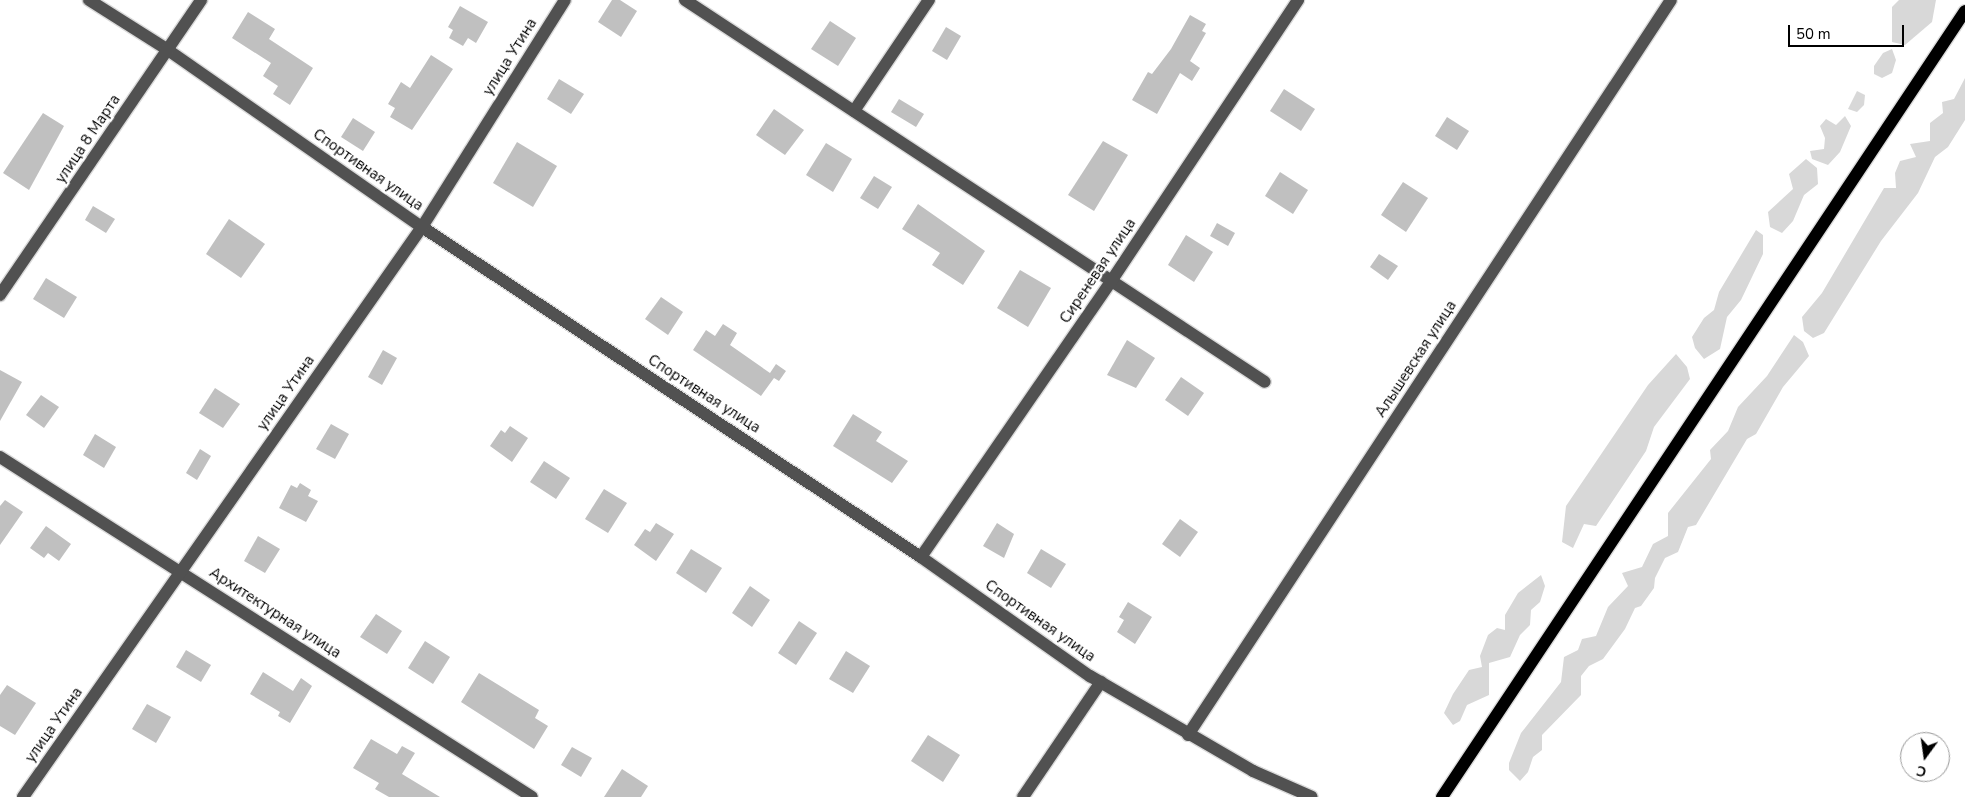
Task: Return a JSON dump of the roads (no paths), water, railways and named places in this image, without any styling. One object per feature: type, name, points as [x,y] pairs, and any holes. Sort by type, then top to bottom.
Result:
[{"type":"main road","points":[[1442,797],[1965,11]]},
{"type":"street","name":"Спортивная улица","points":[[89,0],[168,50],[422,227],[921,557],[1100,682],[1188,735],[1253,771],[1312,797]]},
{"type":"street","name":"улица 8 Марта","points":[[0,295],[201,0]]},
{"type":"street","name":"улица Утина","points":[[23,797],[422,227],[565,0]]},
{"type":"street","points":[[685,0],[1110,283],[1265,382]]},
{"type":"street","points":[[854,111],[929,0]]},
{"type":"street","name":"Сиреневая улица","points":[[921,557],[1110,283],[1298,0]]},
{"type":"street","name":"Алышевская улица","points":[[1188,735],[1671,0]]},
{"type":"street","name":"Архитектурная улица","points":[[0,457],[532,797]]},
{"type":"street","points":[[1023,797],[1100,682]]}]
